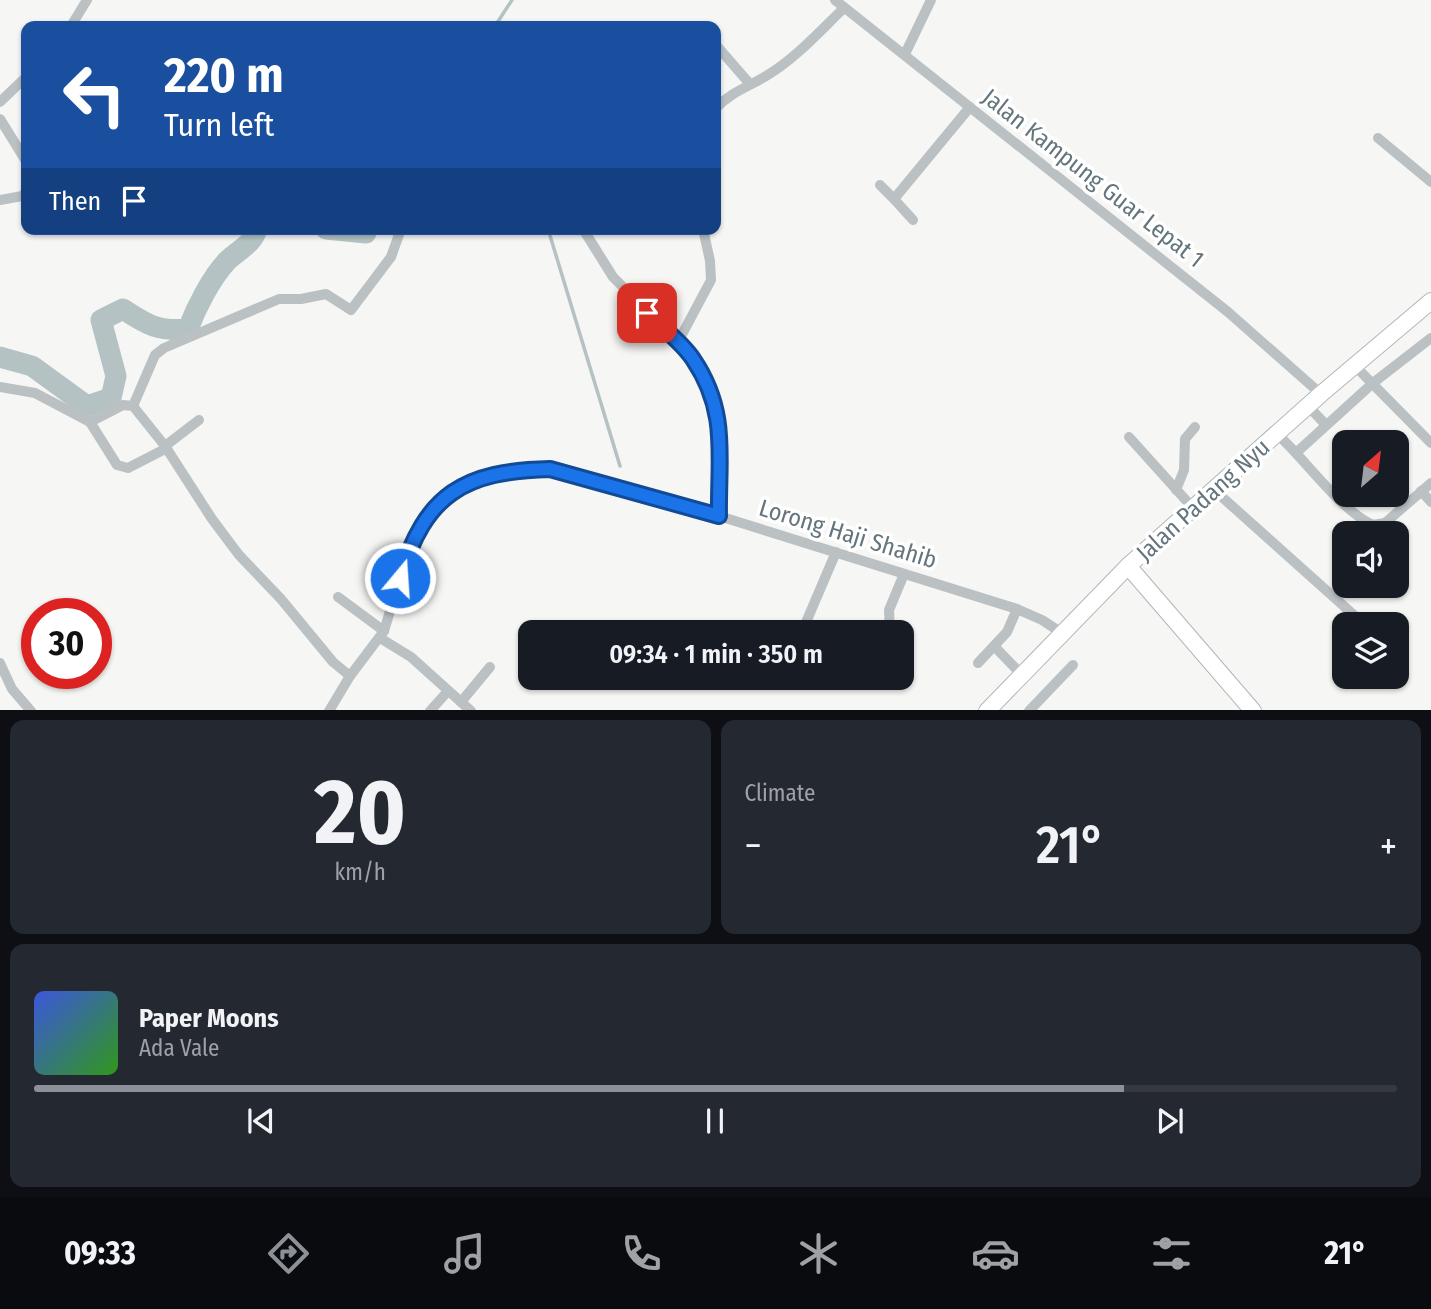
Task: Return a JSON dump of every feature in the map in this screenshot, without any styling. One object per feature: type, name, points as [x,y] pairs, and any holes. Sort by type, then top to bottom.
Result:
[{"type":"street","points":[[74,21],[87,0]]},
{"type":"street","points":[[905,54],[931,0]]},
{"type":"street","points":[[721,102],[782,65],[839,4]]},
{"type":"street","name":"Jalan Kampung Guar Lepat 1","points":[[839,4],[1228,312],[1321,394]]},
{"type":"street","points":[[721,51],[750,83]]},
{"type":"street","points":[[0,102],[21,82]]},
{"type":"street","points":[[894,199],[970,107]]},
{"type":"street","points":[[0,119],[21,152]]},
{"type":"street","points":[[1378,138],[1431,182]]},
{"type":"street","points":[[880,185],[913,220]]},
{"type":"street","points":[[0,200],[21,196]]},
{"type":"street","points":[[132,406],[155,355],[176,342],[279,299],[301,299],[326,294],[351,310],[390,257],[399,235]]},
{"type":"street","points":[[587,235],[612,277],[678,342],[693,359],[705,382],[719,417],[719,516]]},
{"type":"street","points":[[678,342],[711,280],[704,235]]},
{"type":"street","name":"Jalan Padang Nyu","points":[[987,710],[1128,566],[1321,394],[1431,301]]},
{"type":"street","points":[[1297,452],[1373,383],[1431,338]]},
{"type":"street","points":[[1355,366],[1431,443]]},
{"type":"street","points":[[0,387],[35,393],[90,422],[117,465],[128,468],[166,447],[199,420]]},
{"type":"street","points":[[90,422],[123,405],[132,406],[166,447],[212,519],[239,555],[281,598],[333,662],[350,676]]},
{"type":"street","points":[[1308,406],[1326,425]]},
{"type":"street","points":[[1176,490],[1184,470],[1185,439],[1195,427]]},
{"type":"street","points":[[1277,434],[1352,512],[1373,525],[1385,523],[1431,483]]},
{"type":"street","points":[[1129,437],[1193,508]]},
{"type":"street","name":"Lorong Haji Shahib","points":[[382,634],[408,551],[430,513],[446,497],[461,486],[487,476],[550,469],[719,516],[1017,608],[1062,633]]},
{"type":"street","points":[[1213,489],[1350,612]]},
{"type":"street","points":[[1421,491],[1431,502]]},
{"type":"street","points":[[807,620],[836,552]]},
{"type":"street","points":[[1128,566],[1253,710]]},
{"type":"street","points":[[889,620],[889,610],[904,573]]},
{"type":"street","points":[[338,597],[471,710]]},
{"type":"street","points":[[978,663],[1007,632],[1017,608]]},
{"type":"street","points":[[328,710],[382,634]]},
{"type":"street","points":[[995,647],[1022,675]]},
{"type":"street","points":[[0,663],[12,689],[31,710]]},
{"type":"street","points":[[1029,710],[1073,665]]},
{"type":"street","points":[[461,702],[490,667]]},
{"type":"street","points":[[430,710],[448,691]]},
{"type":"waterway","points":[[498,21],[512,0]]},
{"type":"waterway","points":[[0,357],[32,366],[87,406],[111,398],[116,376],[101,320],[123,309],[154,326],[188,329],[215,276],[254,235]]},
{"type":"waterway","points":[[550,235],[620,466]]},
{"type":"route","points":[[400,578],[408,551],[430,513],[461,486],[487,476],[550,469],[719,516],[719,417],[693,359],[647,313]]}]
